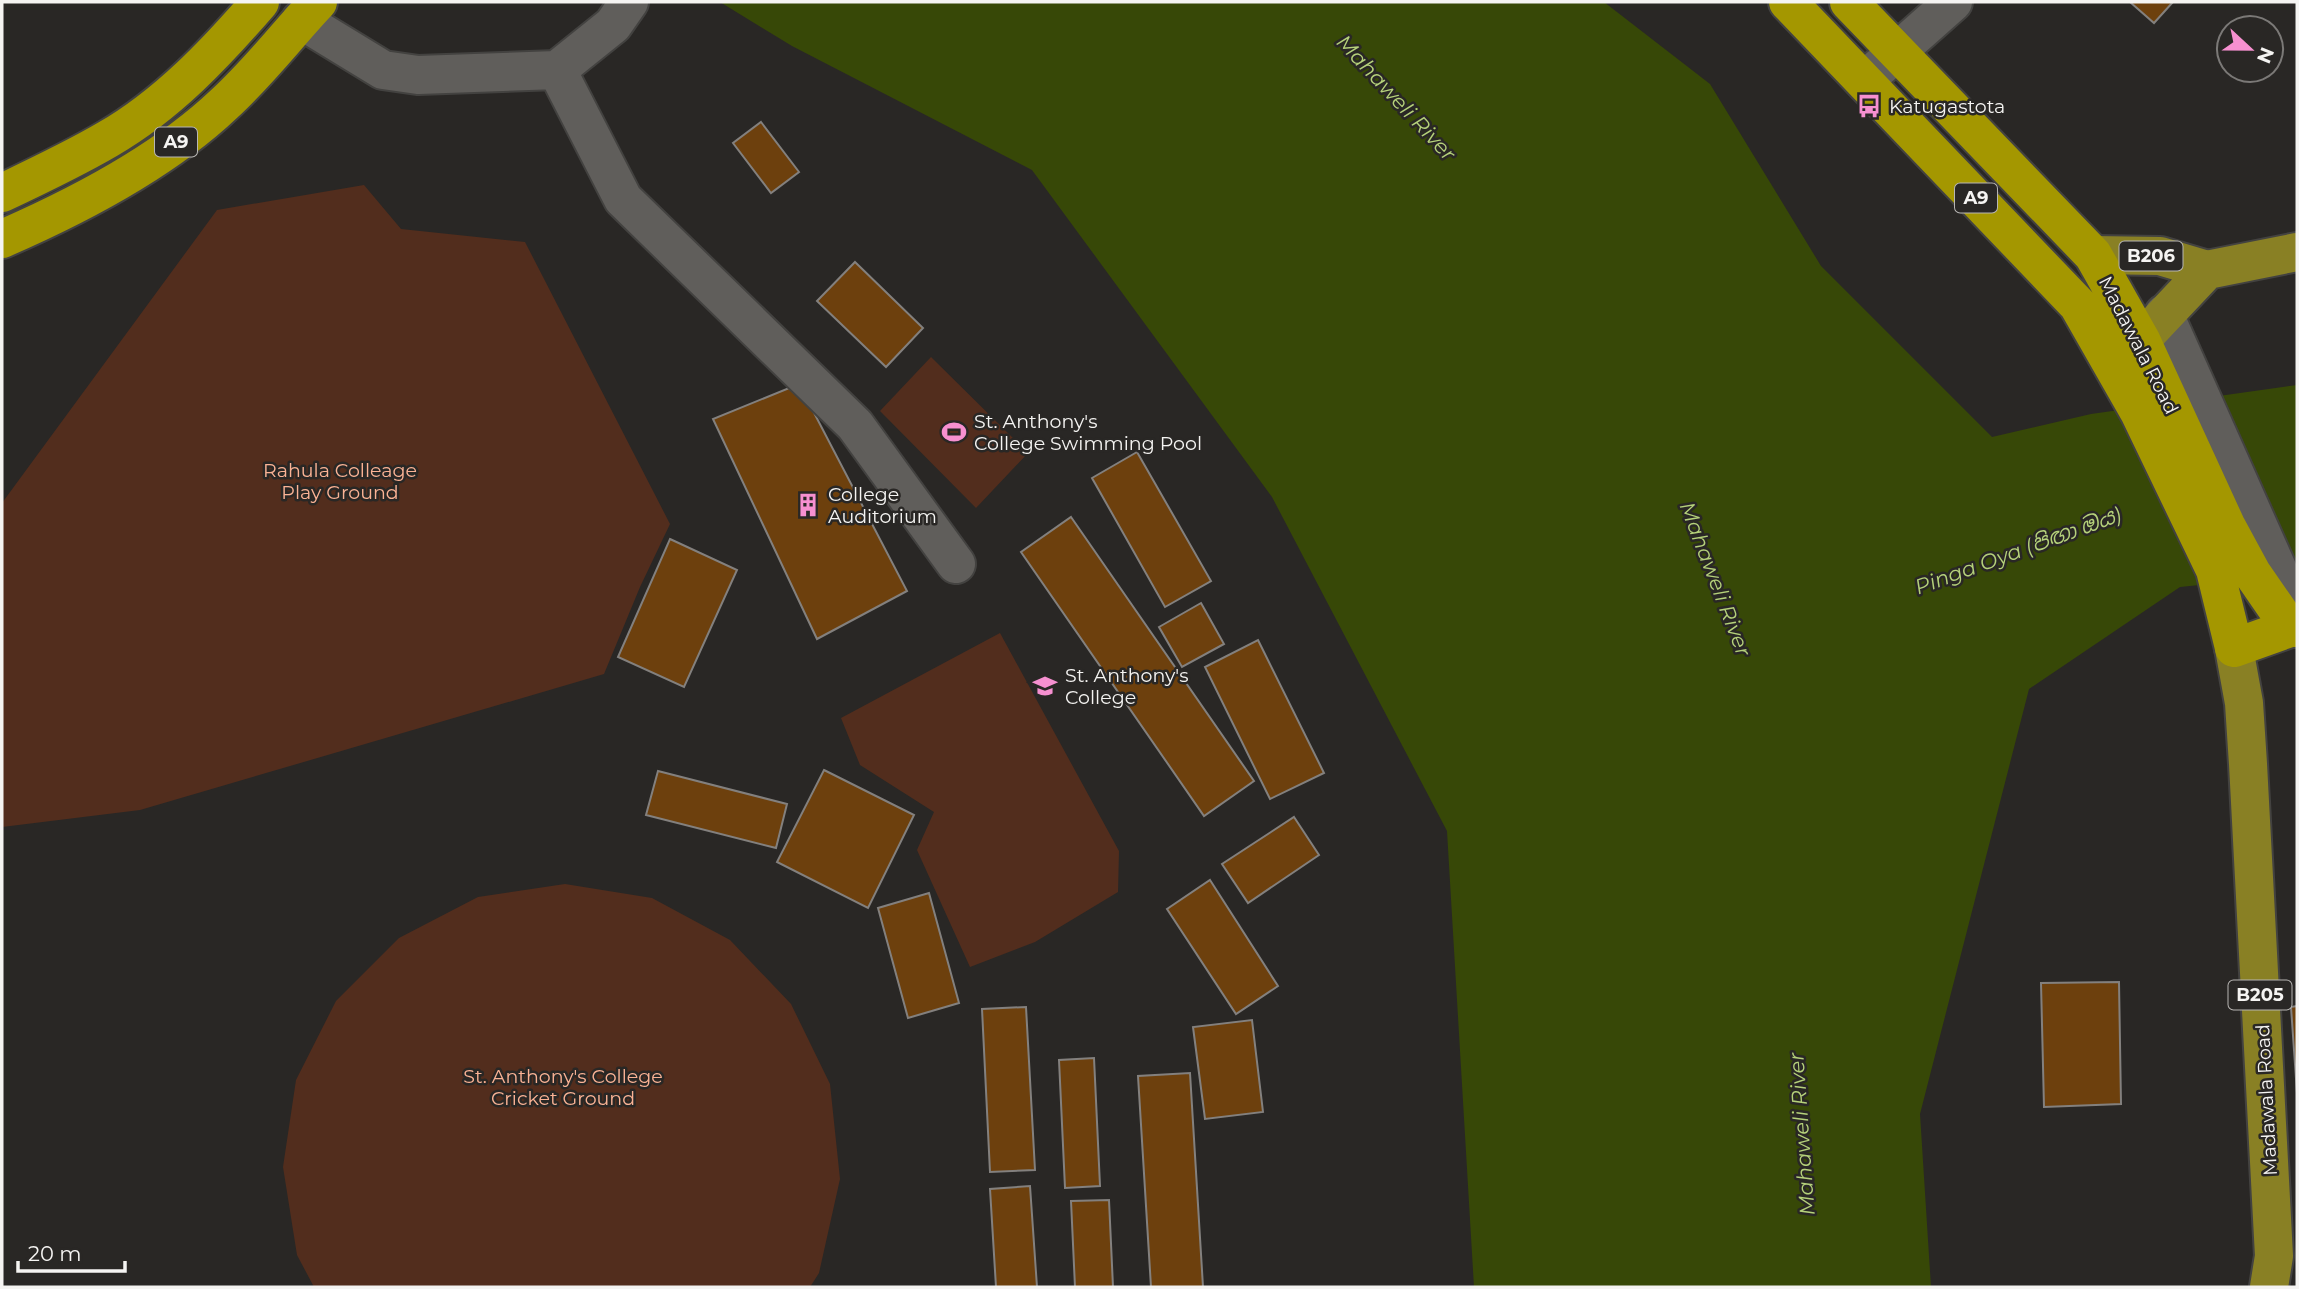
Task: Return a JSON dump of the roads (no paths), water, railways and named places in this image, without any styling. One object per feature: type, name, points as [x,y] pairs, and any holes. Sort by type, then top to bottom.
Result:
[{"type":"highway","name":"A9","points":[[2,192],[110,138],[149,110],[193,75],[260,2]]},
{"type":"highway","name":"Madawala Road","points":[[1788,2],[2078,305],[2118,372],[2169,403],[2226,525],[2287,611]]},
{"type":"highway","name":"Madawala Road","points":[[1849,2],[2093,255],[2153,327],[2169,403],[2234,648]]},
{"type":"highway","name":"A9","points":[[2,239],[97,194],[152,159],[225,104],[309,11]]},
{"type":"highway","points":[[2078,305],[2093,255]]},
{"type":"highway","points":[[2118,372],[2153,327]]},
{"type":"highway","points":[[2234,648],[2287,611]]},
{"type":"main road","name":"B206","points":[[2093,255],[2161,256],[2207,270],[2297,253]]},
{"type":"main road","name":"B206","points":[[2153,327],[2207,270]]},
{"type":"main road","name":"Madawala Road","points":[[2244,703],[2257,666],[2287,611]]},
{"type":"main road","name":"Madawala Road","points":[[2234,648],[2244,703],[2280,1267]]},
{"type":"street","points":[[1864,81],[1953,2]]},
{"type":"street","points":[[309,11],[383,70],[418,75],[557,70],[621,13]]},
{"type":"street","points":[[557,70],[623,199],[855,425],[956,564]]},
{"type":"water","points":[[720,2],[1604,2],[1710,84],[1821,266],[1992,437],[2091,414],[2297,385],[2297,575],[2180,587],[2029,689],[1920,1114],[1931,1287],[1474,1287],[1447,831],[1272,497],[1032,170],[792,46]]},
{"type":"place","name":"Katugastota","points":[[1869,106]]},
{"type":"place","name":"St. Anthony's College Swimming Pool","points":[[954,432]]},
{"type":"place","name":"College Auditorium","points":[[808,505]]},
{"type":"place","name":"St. Anthony's College","points":[[1045,686]]},
{"type":"water label","name":"Mahaweli River","points":[[1396,98]]},
{"type":"water label","name":"Pinga Oya (පිඟා ඔය)","points":[[2018,551]]},
{"type":"water label","name":"Mahaweli River","points":[[1715,579]]},
{"type":"water label","name":"Mahaweli River","points":[[1802,1134]]},
{"type":"park label","name":"Rahula Colleage Play Ground","points":[[340,481]]},
{"type":"park label","name":"St. Anthony's College Cricket Ground","points":[[563,1087]]}]
